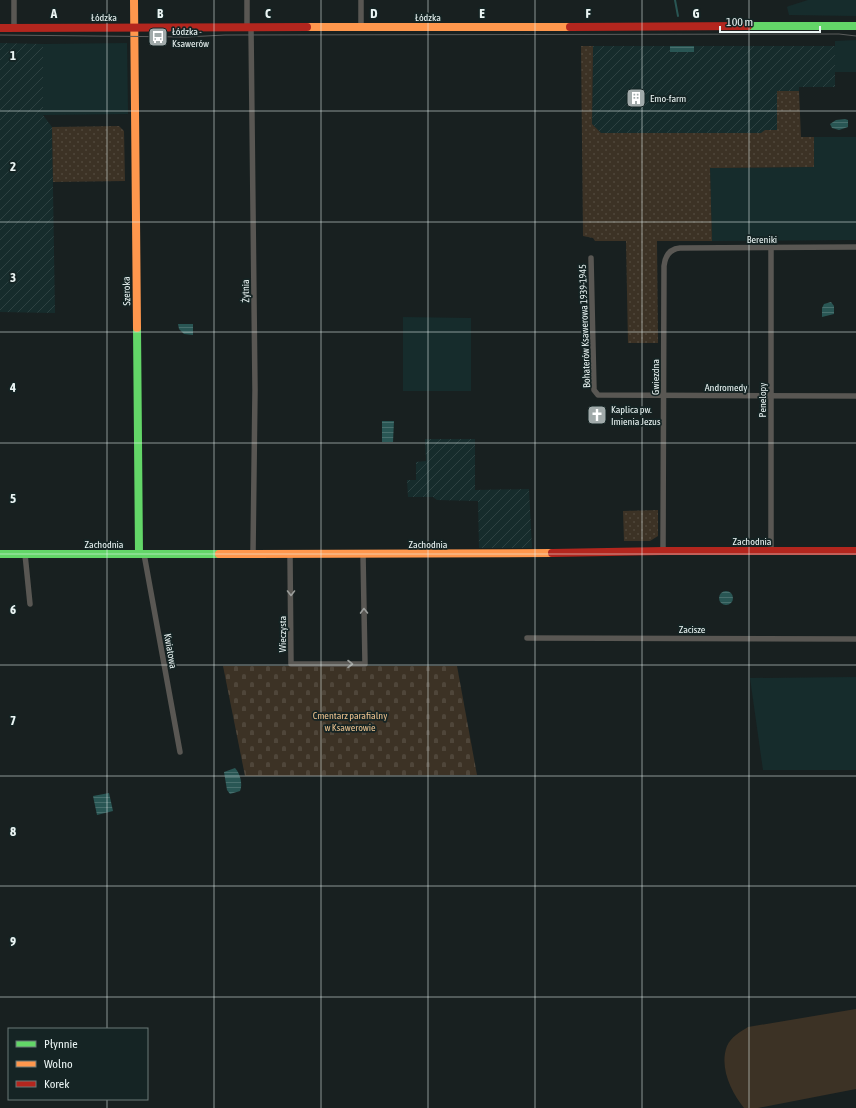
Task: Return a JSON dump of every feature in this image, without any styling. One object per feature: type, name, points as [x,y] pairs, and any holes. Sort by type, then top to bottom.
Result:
[{"type":"street","points":[[14,0],[14,28]]},
{"type":"street","name":"Szeroka","points":[[134,0],[141,554]]},
{"type":"street","name":"Żytnia","points":[[247,0],[249,28],[255,382],[253,553]]},
{"type":"street","points":[[361,0],[362,28]]},
{"type":"street","name":"Łódzka","points":[[0,28],[856,26]]},
{"type":"street","name":"Bereniki","points":[[670,252],[680,248],[856,247]]},
{"type":"street","name":"Penelopy","points":[[770,248],[771,551]]},
{"type":"street","name":"Gwiezdna","points":[[663,551],[664,266],[666,258],[670,252]]},
{"type":"street","name":"Bohaterów Ksawerowa 1939-1945","points":[[591,258],[594,390],[596,394]]},
{"type":"street","name":"Andromedy","points":[[596,394],[600,396],[856,396]]},
{"type":"street","name":"Zachodnia","points":[[0,554],[253,553],[477,555],[663,551],[856,551]]},
{"type":"street","points":[[25,554],[30,604]]},
{"type":"street","name":"Kwiatowa","points":[[141,554],[180,752]]},
{"type":"street","name":"Wieczysta","points":[[290,554],[291,664],[365,664],[363,554]]},
{"type":"street","name":"Zacisze","points":[[527,638],[856,639]]},
{"type":"shaded area","points":[[808,0],[856,0],[856,16],[789,15],[787,7]]},
{"type":"shaded area","points":[[856,40],[856,72],[835,72],[835,41]]},
{"type":"shaded area","points":[[0,43],[43,44],[43,115],[52,127],[55,313],[0,312]]},
{"type":"shaded area","points":[[127,43],[128,114],[43,115],[43,44]]},
{"type":"shaded area","name":"Emo-farm","points":[[593,46],[835,46],[835,87],[799,87],[799,91],[777,91],[777,130],[761,133],[601,133],[592,124]]},
{"type":"shaded area","points":[[814,137],[856,137],[856,240],[712,241],[710,168],[814,167]]},
{"type":"shaded area","points":[[403,317],[471,318],[471,391],[403,391]]},
{"type":"shaded area","points":[[425,439],[475,439],[475,490],[529,489],[532,548],[479,548],[478,501],[437,500],[433,497],[408,497],[407,480],[416,480],[416,462],[426,461]]},
{"type":"shaded area","points":[[856,677],[856,770],[763,770],[750,678]]},
{"type":"green space","points":[[581,46],[593,46],[592,124],[601,133],[761,133],[765,130],[777,130],[777,91],[799,91],[801,137],[814,137],[814,167],[710,168],[712,241],[657,241],[658,343],[628,343],[626,241],[595,241],[593,238],[583,236]]},
{"type":"green space","points":[[119,126],[124,131],[125,181],[53,182],[52,127]]},
{"type":"green space","points":[[658,510],[658,536],[650,541],[624,541],[623,511]]},
{"type":"green space","name":"Cmentarz parafialny w Ksawerowie","points":[[223,666],[457,666],[477,775],[245,776]]},
{"type":"green space","points":[[856,1009],[856,1089],[758,1108],[744,1108],[735,1095],[725,1071],[725,1054],[727,1046],[733,1037],[748,1027]]},
{"type":"water","points":[[670,46],[694,46],[694,52],[670,52]]},
{"type":"water","points":[[836,120],[848,120],[848,127],[839,130],[832,128],[830,124]]},
{"type":"water","points":[[831,302],[834,306],[834,314],[822,317],[822,308],[824,304]]},
{"type":"water","points":[[178,324],[193,324],[193,335],[184,334],[179,329]]},
{"type":"water","points":[[382,421],[394,421],[393,442],[382,442]]},
{"type":"water","points":[[726,591],[731,593],[733,598],[731,603],[726,605],[721,603],[719,598],[721,593]]},
{"type":"water","points":[[235,768],[240,779],[241,788],[240,791],[230,794],[227,790],[224,772]]},
{"type":"water","points":[[109,793],[113,811],[97,815],[93,796]]},
{"type":"waterway","points":[[675,0],[678,16]]},
{"type":"tram line","points":[[0,35],[187,37],[225,35],[839,34],[856,36]]},
{"type":"traffic: fast","points":[[748,26],[856,26]]},
{"type":"traffic: fast","points":[[137,328],[139,554]]},
{"type":"traffic: fast","points":[[0,554],[219,554]]},
{"type":"traffic: slow","points":[[134,0],[137,328]]},
{"type":"traffic: slow","points":[[307,27],[570,27]]},
{"type":"traffic: slow","points":[[219,554],[552,553]]},
{"type":"traffic: jam","points":[[570,27],[748,26]]},
{"type":"traffic: jam","points":[[0,28],[307,27]]},
{"type":"traffic: jam","points":[[552,553],[663,551],[856,551]]},
{"type":"place","name":"Łódzka - Ksawerów","points":[[158,37]]},
{"type":"place","name":"Emo-farm","points":[[636,98]]},
{"type":"place","name":"Kaplica pw. Imienia Jezus","points":[[597,415]]}]
